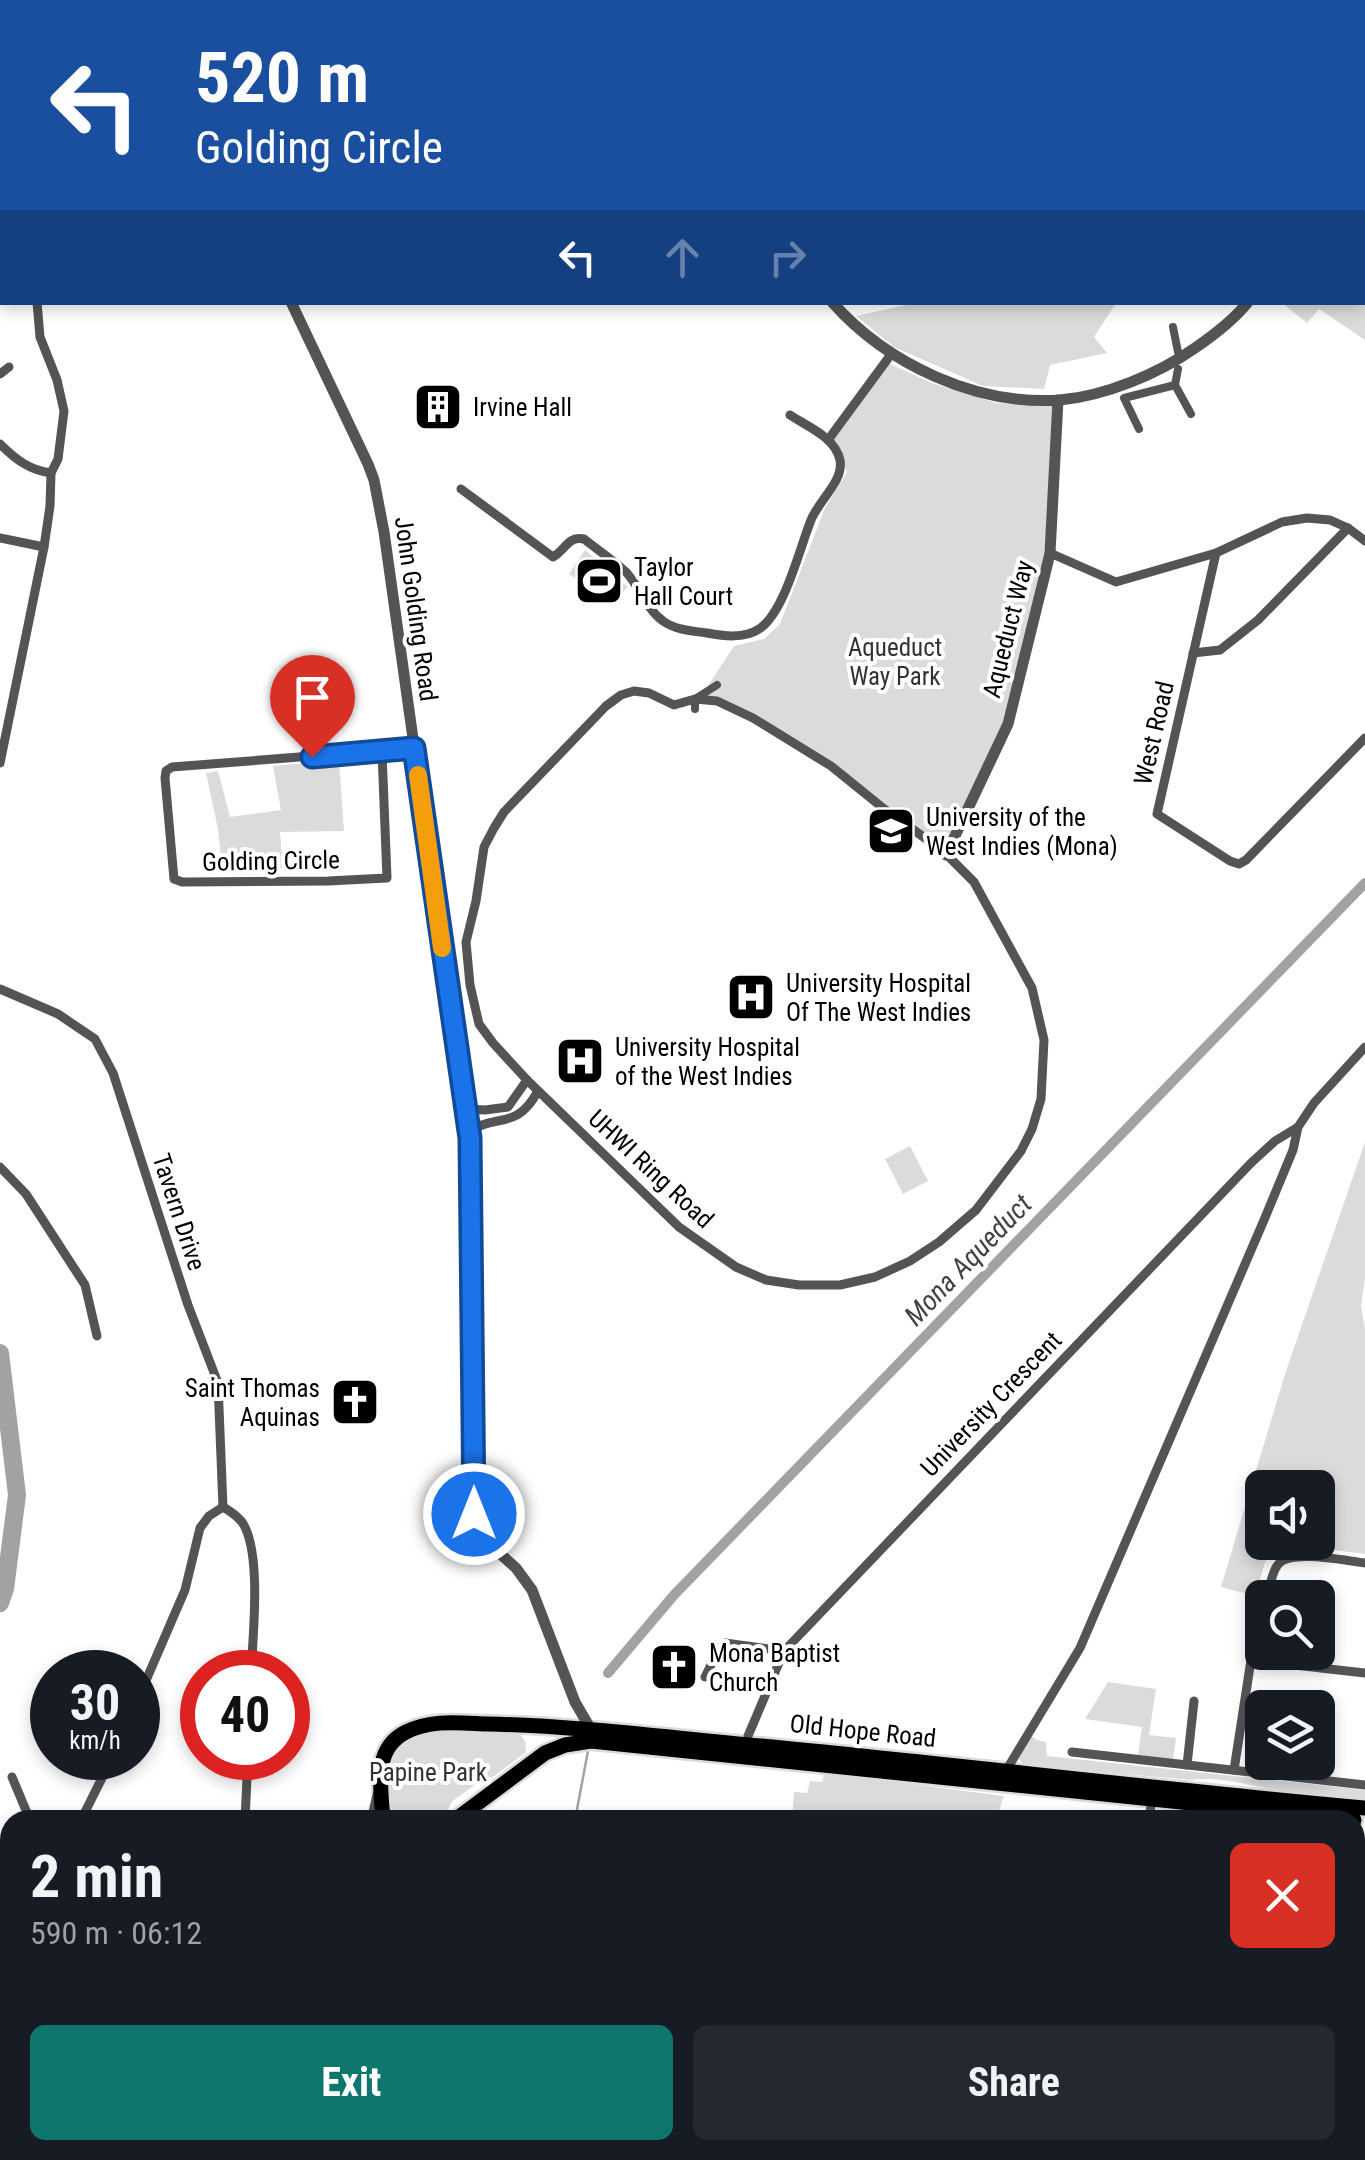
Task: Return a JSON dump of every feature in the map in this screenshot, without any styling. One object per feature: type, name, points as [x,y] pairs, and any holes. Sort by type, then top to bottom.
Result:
[{"type":"main road","name":"Old Hope Road","points":[[380,1777],[382,1756],[402,1734],[419,1726],[457,1722],[510,1724],[1279,1810]]},
{"type":"main road","points":[[469,1810],[530,1763],[534,1750],[530,1739],[510,1724]]},
{"type":"main road","name":"Old Hope Road","points":[[530,1763],[545,1753],[594,1736]]},
{"type":"main road","points":[[380,1777],[382,1810]]},
{"type":"main road","name":"Old Hope Road","points":[[1152,1793],[1365,1808]]},
{"type":"street","points":[[0,763],[44,548],[51,473],[58,459],[64,411],[40,337],[38,305]]},
{"type":"street","name":"John Golding Road","points":[[292,305],[374,480],[469,1131],[474,1514],[488,1542],[516,1568],[532,1590],[575,1702],[594,1736]]},
{"type":"street","points":[[835,305],[875,344],[924,371],[1004,397],[1058,400],[1136,380],[1168,365],[1220,329],[1245,305]]},
{"type":"street","points":[[1173,327],[1178,352]]},
{"type":"street","points":[[828,440],[892,353]]},
{"type":"street","points":[[1178,369],[1175,385],[1191,414]]},
{"type":"street","points":[[1139,429],[1124,398],[1175,385]]},
{"type":"street","name":"Aqueduct Way","points":[[946,854],[1008,724],[1050,553],[1058,400]]},
{"type":"street","points":[[462,489],[553,557],[568,542],[584,538],[628,574],[663,621],[682,629],[722,636],[750,634],[762,628],[774,614],[812,516],[839,477],[840,462],[834,444],[790,415]]},
{"type":"street","points":[[0,444],[21,463],[51,473]]},
{"type":"street","points":[[1050,553],[1116,582],[1216,553],[1294,520],[1330,520],[1365,541]]},
{"type":"street","points":[[1193,652],[1220,650],[1258,620],[1348,528]]},
{"type":"street","points":[[0,538],[44,548]]},
{"type":"street","name":"West Road","points":[[1216,553],[1157,814],[1239,864],[1365,738]]},
{"type":"street","points":[[695,704],[717,686]]},
{"type":"street","name":"UHWI Ring Road","points":[[634,690],[674,705],[695,704],[717,700],[824,762],[946,854],[974,882],[1032,988],[1044,1040],[1044,1080],[1042,1099],[1021,1152],[976,1210],[939,1242],[875,1277],[840,1285],[799,1284],[766,1280],[736,1267],[680,1228],[527,1080],[479,1024],[466,942],[484,846],[504,812],[621,695],[634,690]]},
{"type":"street","name":"Golding Circle","points":[[382,752],[387,878],[182,882],[174,879],[165,778],[172,767],[414,748]]},
{"type":"street","name":"Tavern Drive","points":[[0,988],[58,1014],[95,1039],[113,1073],[188,1305],[218,1383],[224,1507]]},
{"type":"street","name":"University Crescent","points":[[1002,1778],[1080,1648],[1264,1220],[1293,1150],[1298,1127],[1314,1102],[1365,1048]]},
{"type":"street","points":[[465,1108],[508,1107],[527,1080]]},
{"type":"street","points":[[469,1131],[514,1117],[538,1091]]},
{"type":"street","name":"University Crescent","points":[[748,1736],[784,1651],[1251,1164],[1275,1141],[1298,1127]]},
{"type":"street","points":[[0,1167],[26,1194],[85,1285],[97,1336]]},
{"type":"street","points":[[159,1650],[185,1590],[200,1528],[209,1516],[224,1507],[240,1520],[247,1533],[253,1562],[252,1650]]},
{"type":"street","points":[[1273,1580],[1276,1567],[1285,1558],[1299,1556],[1365,1564]]},
{"type":"street","points":[[705,1676],[725,1643],[784,1651]]},
{"type":"street","points":[[1234,1770],[1249,1670]]},
{"type":"street","points":[[1335,1670],[1365,1673]]},
{"type":"street","points":[[1187,1765],[1194,1701]]},
{"type":"street","points":[[1072,1752],[1365,1784]]},
{"type":"street","points":[[12,1776],[26,1810]]},
{"type":"street","points":[[373,1810],[380,1777]]},
{"type":"street","points":[[86,1810],[101,1780]]},
{"type":"street","points":[[245,1810],[247,1780]]},
{"type":"street","points":[[1150,1810],[1152,1793]]},
{"type":"green space","points":[[907,305],[1115,305],[1094,337],[1107,353],[1050,365],[1044,389],[983,386],[894,347],[856,316]]},
{"type":"green space","points":[[1284,305],[1365,305],[1365,340],[1319,309],[1307,323]]},
{"type":"green space","name":"Aqueduct Way Park","points":[[888,363],[932,383],[996,403],[1054,405],[1044,563],[1005,723],[945,849],[849,776],[702,695],[734,646],[764,639],[780,624],[825,508],[847,472],[833,439]]},
{"type":"green space","name":"Taylor Hall Court","points":[[585,550],[628,587],[611,604],[569,574]]},
{"type":"green space","points":[[339,760],[344,831],[280,832],[283,868],[222,867],[206,773],[218,771],[230,817],[281,810],[273,766]]},
{"type":"green space","points":[[1365,1142],[1365,1278],[1361,1306],[1365,1329],[1365,1554],[1335,1550],[1335,1470],[1256,1470]]},
{"type":"green space","points":[[910,1146],[928,1181],[903,1194],[885,1159]]},
{"type":"green space","points":[[1245,1507],[1245,1560],[1266,1560],[1260,1580],[1245,1580],[1245,1593],[1221,1587]]},
{"type":"green space","points":[[1108,1682],[1156,1689],[1149,1735],[1176,1738],[1173,1759],[1138,1755],[1142,1727],[1085,1719]]},
{"type":"green space","name":"Papine Park","points":[[428,1730],[520,1734],[526,1752],[451,1802],[448,1810],[388,1810],[389,1770],[397,1747],[405,1739]]},
{"type":"green space","points":[[1030,1735],[1046,1742],[1047,1756],[1365,1790],[1365,1799],[1289,1792],[1225,1780],[1030,1765],[1018,1758]]},
{"type":"green space","points":[[824,1773],[1004,1796],[999,1810],[793,1810],[794,1792],[807,1793],[810,1781],[822,1782]]},
{"type":"waterway","name":"Mona Aqueduct","points":[[608,1673],[674,1595],[1365,883]]},
{"type":"waterway","points":[[0,1353],[17,1495],[0,1603]]},
{"type":"waterway","points":[[577,1810],[588,1751]]},
{"type":"slow traffic","points":[[418,775],[442,948]]},
{"type":"place","name":"Irvine Hall","points":[[438,407]]},
{"type":"place","name":"Taylor Hall Court","points":[[599,581]]},
{"type":"place","name":"University of the West Indies (Mona)","points":[[891,831]]},
{"type":"place","name":"University Hospital Of The West Indies","points":[[751,997]]},
{"type":"place","name":"University Hospital of the West Indies","points":[[580,1061]]},
{"type":"place","name":"Saint Thomas Aquinas","points":[[355,1402]]},
{"type":"place","name":"Mona Baptist Church","points":[[674,1667]]},
{"type":"route","points":[[312,757],[414,748],[470,1138],[474,1514]]}]
